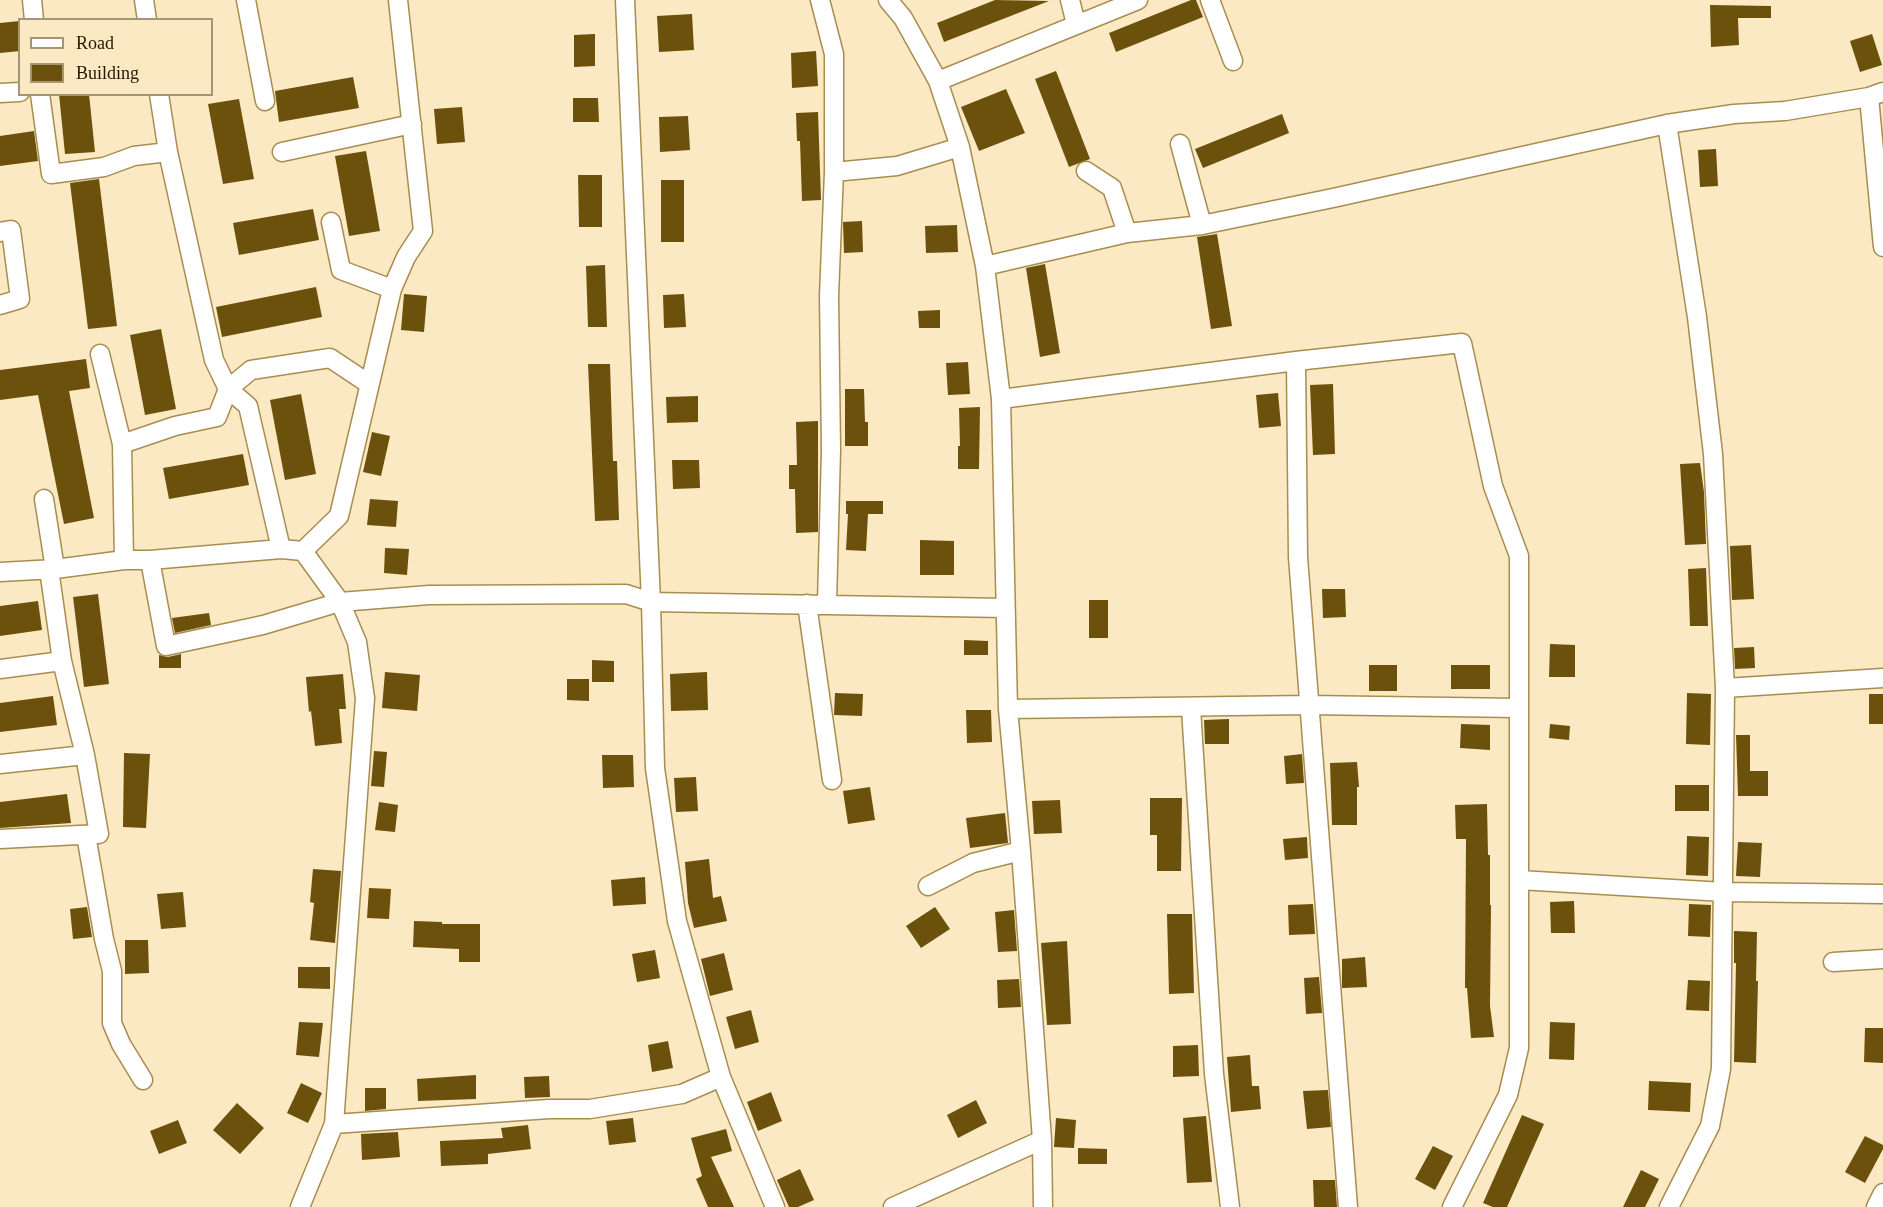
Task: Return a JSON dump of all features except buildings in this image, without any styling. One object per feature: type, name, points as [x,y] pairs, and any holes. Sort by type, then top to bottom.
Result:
[{"type":"street","points":[[32,0],[34,18]]},
{"type":"street","points":[[144,0],[147,18]]},
{"type":"street","points":[[246,0],[265,101]]},
{"type":"street","points":[[303,551],[339,516],[392,289],[406,257],[423,231],[398,0]]},
{"type":"street","points":[[625,0],[651,602],[655,768],[677,921],[721,1077],[775,1207]]},
{"type":"street","points":[[820,0],[834,54],[834,172],[829,296],[831,450],[827,603]]},
{"type":"street","points":[[888,0],[903,18],[938,81],[960,147],[985,266],[1001,399],[1008,709],[1021,850],[1042,1140],[1043,1207]]},
{"type":"street","points":[[1070,0],[1077,24]]},
{"type":"street","points":[[938,81],[1138,0]]},
{"type":"street","points":[[1210,0],[1233,61]]},
{"type":"street","points":[[0,93],[18,92]]},
{"type":"street","points":[[985,266],[1127,233],[1202,225],[1667,124],[1734,114],[1785,111],[1876,94],[1883,247]]},
{"type":"street","points":[[40,96],[51,174],[104,167],[134,156],[168,152]]},
{"type":"street","points":[[159,96],[168,152],[214,360],[228,389],[248,406],[281,549]]},
{"type":"street","points":[[282,152],[412,124]]},
{"type":"street","points":[[1667,124],[1697,317],[1713,454],[1725,688],[1721,1069],[1710,1126],[1669,1207]]},
{"type":"street","points":[[1180,144],[1202,225]]},
{"type":"street","points":[[834,172],[897,166],[960,147]]},
{"type":"street","points":[[1086,171],[1112,188],[1127,233]]},
{"type":"street","points":[[331,222],[341,270],[392,289]]},
{"type":"street","points":[[0,232],[11,230],[20,299],[0,305]]},
{"type":"street","points":[[1001,399],[1296,361],[1462,343],[1493,486],[1519,556],[1519,1048],[1508,1095],[1452,1207]]},
{"type":"street","points":[[100,354],[122,444],[124,560]]},
{"type":"street","points":[[122,444],[175,426],[217,417],[228,389],[251,370],[330,358],[369,384]]},
{"type":"street","points":[[1296,361],[1298,556],[1348,1207]]},
{"type":"street","points":[[0,839],[99,834],[85,755],[62,661],[44,499]]},
{"type":"street","points":[[0,572],[52,569],[124,560],[150,560],[281,549],[303,551],[340,602],[357,642],[364,698],[334,1124],[300,1207]]},
{"type":"street","points":[[150,560],[165,646],[262,626],[340,602],[429,595],[626,594],[651,602],[827,603],[1005,608]]},
{"type":"street","points":[[807,604],[832,780]]},
{"type":"street","points":[[0,669],[62,661]]},
{"type":"street","points":[[1725,688],[1883,678]]},
{"type":"street","points":[[1008,709],[1308,705],[1518,708]]},
{"type":"street","points":[[1191,708],[1214,1074],[1230,1207]]},
{"type":"street","points":[[0,764],[85,755]]},
{"type":"street","points":[[86,835],[104,939],[112,971],[112,1023],[121,1044],[143,1080]]},
{"type":"street","points":[[928,886],[973,863],[1021,850]]},
{"type":"street","points":[[1519,880],[1724,892],[1883,894]]},
{"type":"street","points":[[1833,962],[1883,959]]},
{"type":"street","points":[[334,1124],[549,1109],[590,1109],[682,1094],[721,1077]]},
{"type":"street","points":[[893,1207],[1042,1140]]},
{"type":"street","points":[[1876,1207],[1883,1193]]}]
